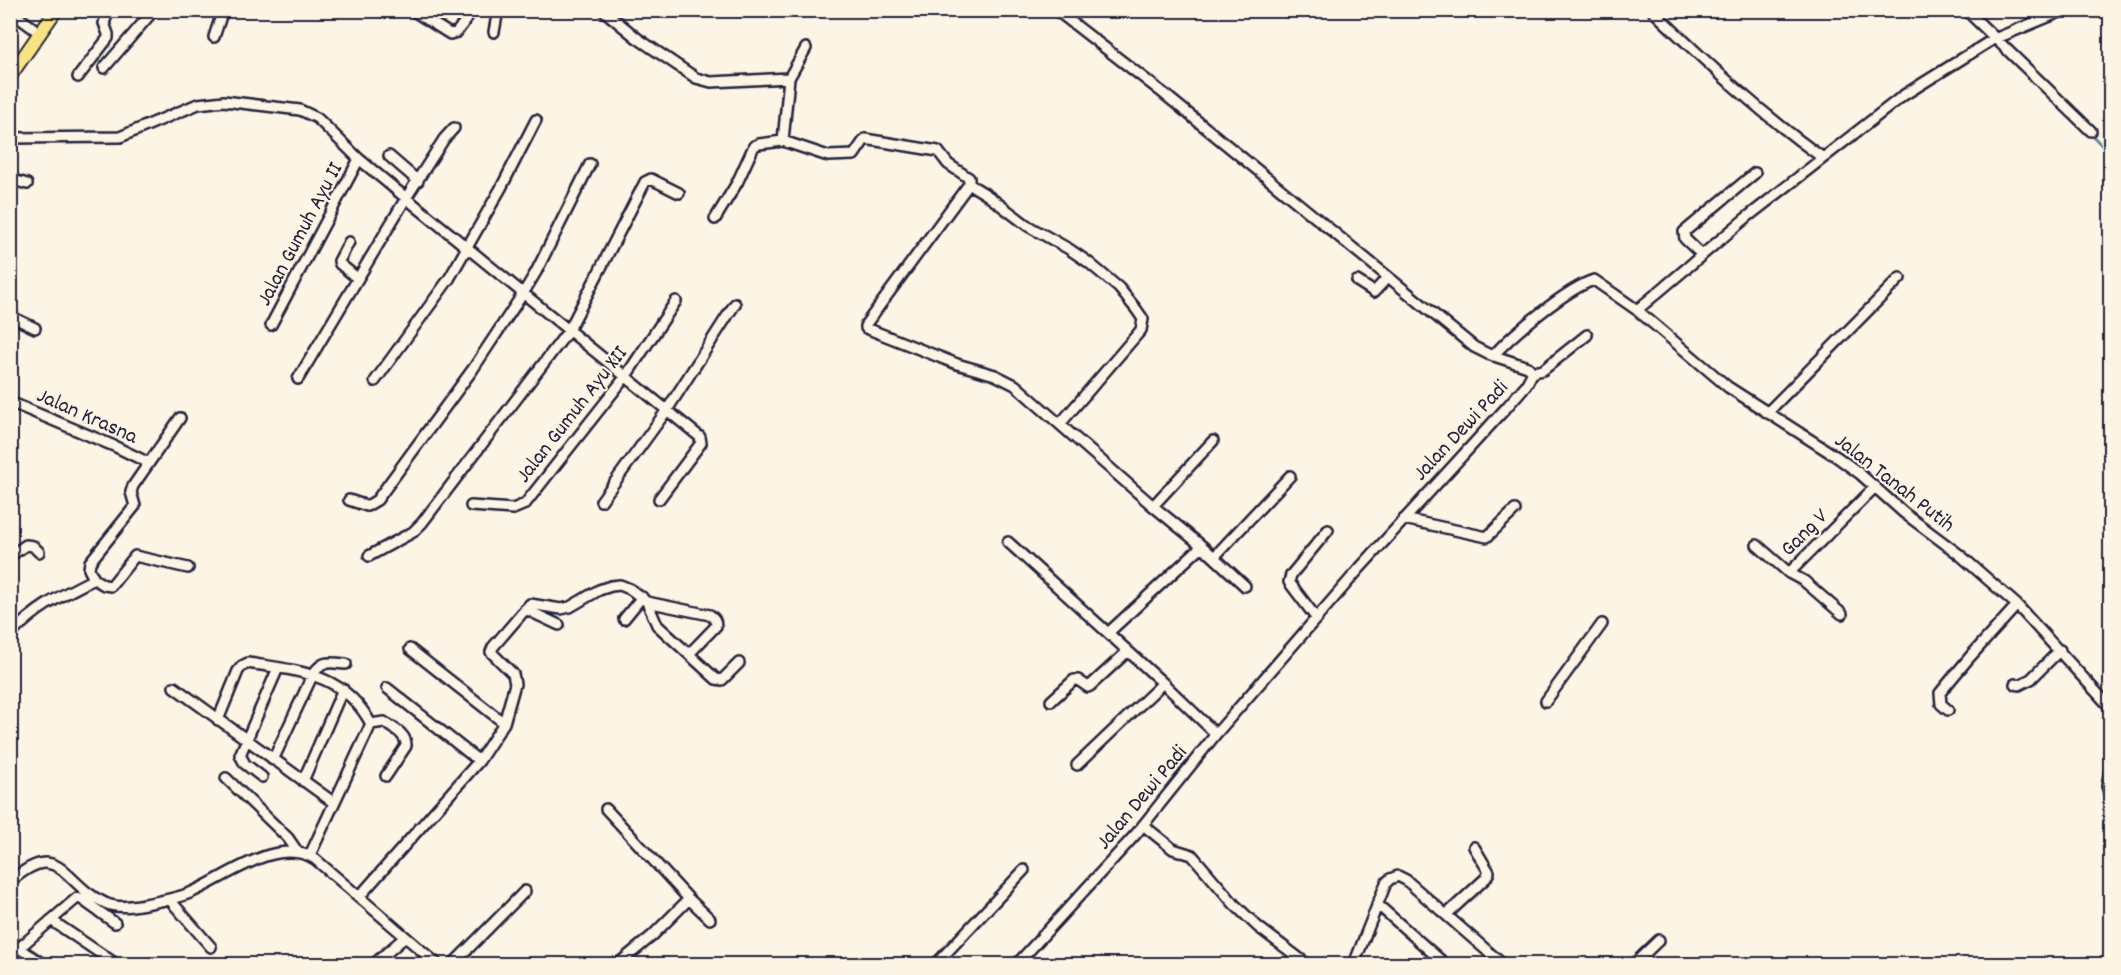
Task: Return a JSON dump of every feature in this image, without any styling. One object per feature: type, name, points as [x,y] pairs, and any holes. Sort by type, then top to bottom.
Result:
[{"type":"main road","points":[[10,76],[56,10]]},
{"type":"street","points":[[78,77],[108,38],[104,23],[110,10]]},
{"type":"street","points":[[104,68],[151,14],[140,10]]},
{"type":"street","points":[[214,37],[223,10]]},
{"type":"street","points":[[412,10],[450,34],[458,32],[467,18]]},
{"type":"street","points":[[494,32],[498,10]]},
{"type":"street","points":[[603,10],[681,68],[704,81],[789,83]]},
{"type":"street","points":[[618,22],[621,10]]},
{"type":"street","name":"Jalan Dewi Padi","points":[[1017,964],[1136,834],[1216,734],[1418,503],[1513,400],[1526,385],[1533,372],[1528,367],[1493,356],[1474,347],[1163,93],[1056,10]]},
{"type":"street","points":[[1652,10],[1732,87],[1823,158]]},
{"type":"street","points":[[1966,10],[1991,41],[2091,131]]},
{"type":"street","points":[[1637,310],[1702,255],[1904,95],[1991,41],[2065,10]]},
{"type":"street","points":[[10,11],[40,33]]},
{"type":"street","points":[[783,141],[789,83],[806,48]]},
{"type":"street","points":[[10,138],[75,136],[120,138],[198,104],[224,101],[292,108],[309,113],[359,159],[702,440],[658,499]]},
{"type":"street","points":[[375,381],[449,279],[501,188],[536,120]]},
{"type":"street","points":[[298,379],[406,198],[444,139],[454,128]]},
{"type":"street","points":[[715,219],[737,183],[753,146],[783,141],[834,157],[854,155],[866,139],[938,151],[948,164],[969,178],[969,184],[866,324],[866,328],[957,364],[995,375],[1015,385],[1153,506],[1215,556],[1245,586]]},
{"type":"street","points":[[389,156],[418,181]]},
{"type":"street","name":"Jalan Gumuh Ayu II","points":[[271,325],[359,159]]},
{"type":"street","points":[[349,500],[367,506],[377,500],[473,369],[536,272],[590,164]]},
{"type":"street","points":[[1702,255],[1685,239],[1684,232],[1755,173]]},
{"type":"street","points":[[369,556],[413,532],[422,523],[569,330],[645,182],[651,178],[680,193]]},
{"type":"street","points":[[10,179],[27,184]]},
{"type":"street","points":[[969,184],[996,201],[1028,226],[1088,262],[1119,288],[1142,316],[1142,330],[1060,424]]},
{"type":"street","points":[[349,242],[339,264],[357,278]]},
{"type":"street","points":[[1357,281],[1374,292],[1388,277]]},
{"type":"street","points":[[1767,413],[1900,278]]},
{"type":"street","name":"Jalan Tanah Putih","points":[[1493,356],[1544,311],[1584,283],[1594,279],[1637,310],[1728,387],[1837,458],[1960,555],[2017,605],[2110,707]]},
{"type":"street","name":"Jalan Gumuh Ayu XII","points":[[471,506],[513,509],[525,504],[626,376],[676,301]]},
{"type":"street","points":[[601,501],[667,410],[735,304]]},
{"type":"street","points":[[10,316],[35,328]]},
{"type":"street","points":[[1533,372],[1543,370],[1587,335]]},
{"type":"street","name":"Jalan Krasna","points":[[10,402],[114,446],[149,464]]},
{"type":"street","points":[[180,418],[132,489],[135,506],[90,562],[89,569],[94,579],[106,587],[111,586],[136,556],[188,568]]},
{"type":"street","points":[[1153,506],[1213,441]]},
{"type":"street","points":[[1215,556],[1290,477]]},
{"type":"street","name":"Gang V","points":[[1757,545],[1789,573],[1875,487]]},
{"type":"street","points":[[1406,517],[1487,537],[1515,510]]},
{"type":"street","points":[[1317,619],[1289,582],[1291,575],[1328,530]]},
{"type":"street","points":[[1008,542],[1163,682],[1216,734]]},
{"type":"street","points":[[11,555],[26,545],[33,546],[39,552]]},
{"type":"street","points":[[1108,633],[1202,546]]},
{"type":"street","points":[[1789,573],[1804,581],[1842,614]]},
{"type":"street","points":[[10,635],[32,612],[44,604],[94,579]]},
{"type":"street","points":[[359,897],[479,761],[504,723],[515,678],[491,652],[492,647],[533,603],[561,609],[570,607],[599,590],[620,585],[644,600],[714,617],[716,626],[689,654]]},
{"type":"street","points":[[624,619],[644,600]]},
{"type":"street","points":[[644,600],[657,625],[720,681],[739,663]]},
{"type":"street","points":[[1948,710],[1941,704],[1940,693],[2017,605]]},
{"type":"street","points":[[525,609],[559,625]]},
{"type":"street","points":[[1546,701],[1602,624]]},
{"type":"street","points":[[410,649],[504,723]]},
{"type":"street","points":[[2014,684],[2019,685],[2031,680],[2060,650]]},
{"type":"street","points":[[1051,701],[1074,680],[1078,680],[1085,687],[1090,686],[1128,651]]},
{"type":"street","points":[[218,720],[242,666],[248,663],[313,674],[332,682],[358,704],[371,724]]},
{"type":"street","points":[[273,760],[313,674],[322,663],[346,664]]},
{"type":"street","points":[[262,777],[245,764],[241,757],[245,741],[278,668]]},
{"type":"street","points":[[1077,765],[1163,682]]},
{"type":"street","points":[[174,687],[245,741],[333,802]]},
{"type":"street","points":[[387,688],[479,761]]},
{"type":"street","points":[[303,781],[343,689]]},
{"type":"street","points":[[371,724],[384,722],[404,736],[406,741],[386,776]]},
{"type":"street","points":[[310,855],[371,724]]},
{"type":"street","points":[[2110,770],[2107,786],[2110,796]]},
{"type":"street","points":[[226,778],[288,838],[297,851]]},
{"type":"street","points":[[606,808],[710,919]]},
{"type":"street","points":[[1143,825],[1173,849],[1192,855],[1234,904],[1258,927],[1307,964]]},
{"type":"street","points":[[1446,915],[1486,878],[1488,872],[1474,847]]},
{"type":"street","points":[[10,882],[31,866],[46,863],[60,868],[81,887],[105,903],[113,906],[141,905],[170,900],[189,893],[273,853],[297,851],[310,855],[405,937],[431,963]]},
{"type":"street","points":[[936,964],[1024,870]]},
{"type":"street","points":[[1354,964],[1386,883],[1398,876],[1406,880],[1500,962]]},
{"type":"street","points":[[453,964],[525,891]]},
{"type":"street","points":[[10,956],[76,898],[80,898],[115,923]]},
{"type":"street","points":[[618,964],[652,936],[689,899]]},
{"type":"street","points":[[170,900],[211,947]]},
{"type":"street","points":[[1377,904],[1444,964]]},
{"type":"street","points":[[51,920],[116,964]]},
{"type":"street","points":[[374,964],[405,937]]},
{"type":"street","points":[[1634,964],[1659,940]]},
{"type":"street","points":[[19,948],[43,964]]},
{"type":"waterway","points":[[1967,18],[1990,39]]},
{"type":"waterway","points":[[2091,134],[2110,154]]}]
